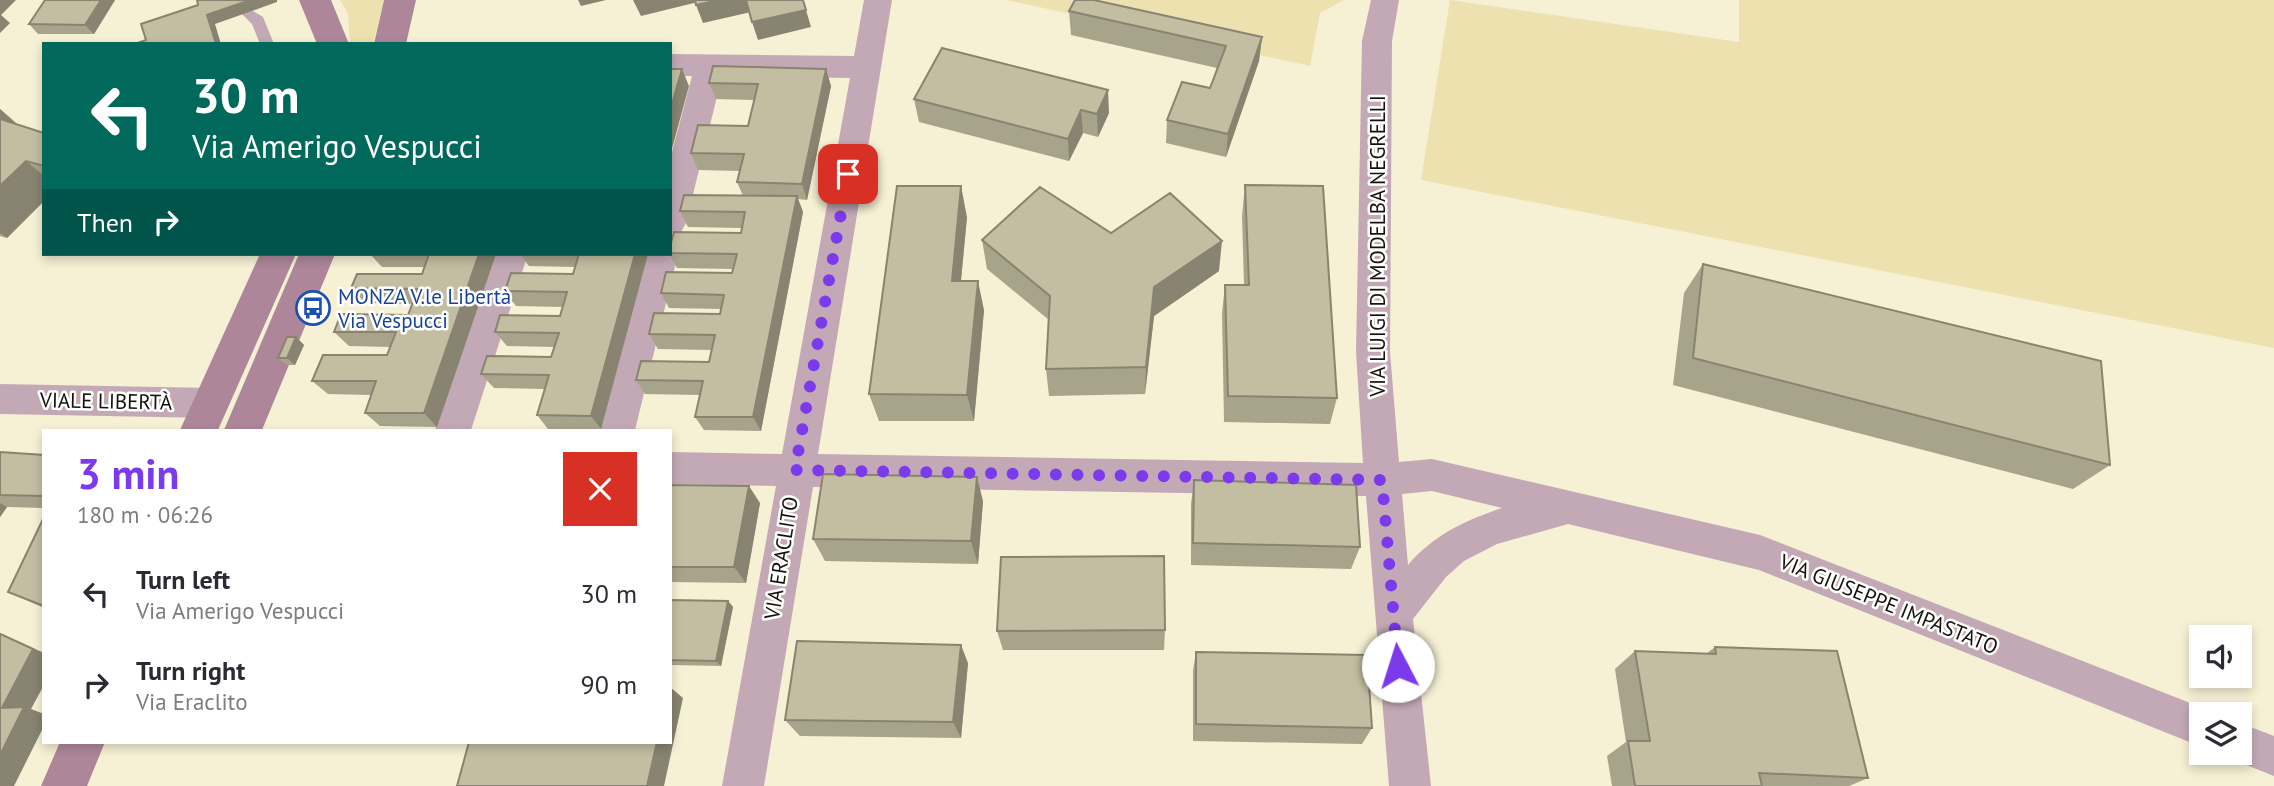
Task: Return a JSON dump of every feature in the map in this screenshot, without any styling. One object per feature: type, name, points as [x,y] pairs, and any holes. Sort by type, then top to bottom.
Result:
[{"type":"main road","points":[[315,0],[332,42]]},
{"type":"main road","points":[[390,42],[400,0]]},
{"type":"main road","name":"VIALE LIBERTÀ","points":[[205,417],[277,256]]},
{"type":"main road","points":[[243,429],[316,256]]},
{"type":"main road","points":[[64,786],[82,744]]},
{"type":"street","name":"VIA ERACLITO","points":[[743,786],[795,470],[878,0]]},
{"type":"street","name":"VIA LUIGI DI MODELBA NEGRELLI","points":[[1385,0],[1377,41],[1373,352],[1393,614],[1410,786]]},
{"type":"street","points":[[672,65],[866,67]]},
{"type":"street","points":[[672,215],[710,65]]},
{"type":"street","points":[[453,429],[511,256]]},
{"type":"street","points":[[617,429],[661,256]]},
{"type":"street","name":"VIALE LIBERTÀ","points":[[0,399],[154,400],[205,417]]},
{"type":"street","name":"VIA GIUSEPPE IMPASTATO","points":[[672,468],[1382,480],[1432,475],[1760,554],[2189,722]]},
{"type":"street","name":"VIA GIUSEPPE IMPASTATO","points":[[1393,614],[1438,559],[1472,538],[1511,522],[1569,509]]},
{"type":"street","points":[[2252,748],[2274,756]]},
{"type":"lane","points":[[248,13],[257,21],[266,42]]},
{"type":"shaded area","points":[[340,0],[384,0],[374,42],[350,42],[348,14]]},
{"type":"shaded area","points":[[1007,0],[1344,0],[1320,13],[1310,66]]},
{"type":"shaded area","points":[[1450,0],[1739,42],[1739,0],[2274,0],[2274,348],[1421,180]]},
{"type":"building","points":[[45,0],[101,0],[85,25],[29,24]]},
{"type":"building","points":[[197,0],[250,0],[207,15],[215,42],[140,42],[146,40],[141,24],[198,5]]},
{"type":"building","points":[[695,0],[719,0],[696,5]]},
{"type":"building","points":[[746,0],[803,0],[806,10],[752,22]]},
{"type":"building","points":[[1075,0],[1094,0],[1262,37],[1228,134],[1167,120],[1182,82],[1210,88],[1226,46],[1069,11]]},
{"type":"building","points":[[942,48],[1108,90],[1097,114],[1081,110],[1068,139],[914,99]]},
{"type":"building","points":[[713,66],[826,69],[802,184],[737,182],[744,154],[691,153],[698,125],[748,126],[758,84],[709,83]]},
{"type":"building","points":[[672,69],[682,69],[672,104]]},
{"type":"building","points":[[0,119],[42,132],[42,165],[26,161],[0,186]]},
{"type":"building","points":[[1245,185],[1323,186],[1337,398],[1228,396],[1225,285],[1249,285]]},
{"type":"building","points":[[897,186],[961,186],[952,281],[978,281],[967,395],[869,394]]},
{"type":"building","points":[[1040,187],[1111,233],[1170,193],[1222,241],[1154,287],[1146,367],[1046,369],[1050,296],[982,240]]},
{"type":"building","points":[[684,195],[797,196],[753,417],[695,417],[703,381],[636,380],[641,361],[709,362],[715,335],[649,334],[654,313],[720,314],[724,295],[661,293],[666,272],[732,273],[737,254],[672,253],[672,240],[674,232],[741,233],[745,212],[680,211]]},
{"type":"building","points":[[428,256],[478,256],[424,413],[365,413],[376,381],[312,381],[323,355],[387,355],[396,332],[334,332],[341,314],[408,315],[418,289],[351,288],[357,274],[422,274]]},
{"type":"building","points":[[578,256],[634,256],[591,416],[537,415],[549,375],[481,374],[487,356],[551,357],[559,333],[495,332],[500,315],[560,316],[567,292],[505,291],[511,273],[573,274]]},
{"type":"building","points":[[1703,264],[2101,361],[2110,465],[1693,358]]},
{"type":"building","points":[[287,337],[296,337],[287,358],[278,358]]},
{"type":"building","points":[[0,452],[42,455],[42,496],[0,495]]},
{"type":"building","points":[[823,474],[977,477],[971,541],[813,539]]},
{"type":"building","points":[[1194,480],[1356,485],[1360,547],[1193,543]]},
{"type":"building","points":[[672,485],[749,486],[734,567],[672,567]]},
{"type":"building","points":[[42,521],[42,605],[8,592]]},
{"type":"building","points":[[1164,556],[1165,630],[997,631],[1001,557]]},
{"type":"building","points":[[672,600],[728,601],[716,661],[672,660]]},
{"type":"building","points":[[0,634],[33,649],[2,708],[24,707],[0,755]]},
{"type":"building","points":[[797,641],[961,645],[953,722],[785,720]]},
{"type":"building","points":[[1715,647],[1837,651],[1868,778],[1759,773],[1762,786],[1635,786],[1628,741],[1650,741],[1635,651],[1716,654]]},
{"type":"building","points":[[1196,652],[1367,655],[1372,728],[1196,724]]},
{"type":"building","points":[[468,744],[657,744],[647,786],[457,786]]},
{"type":"place","name":"MONZA V.le Libertà Via Vespucci","points":[[313,308]]},
{"type":"route","points":[[848,174],[795,470],[1382,480],[1398,666]]}]
